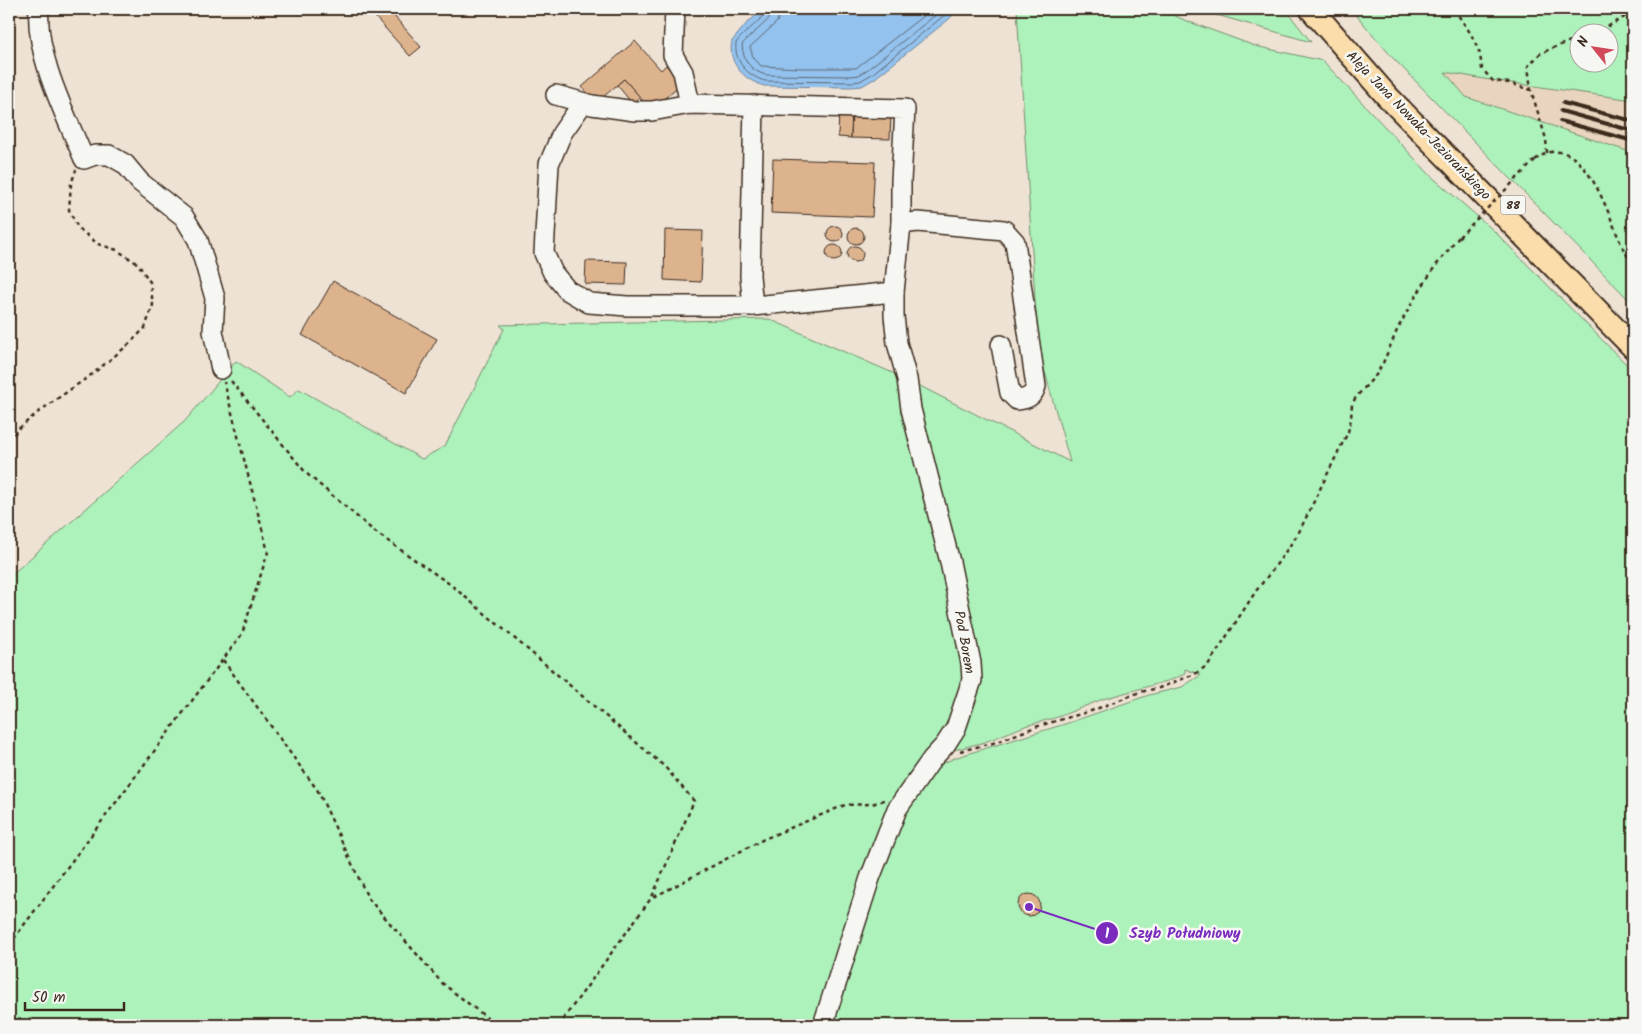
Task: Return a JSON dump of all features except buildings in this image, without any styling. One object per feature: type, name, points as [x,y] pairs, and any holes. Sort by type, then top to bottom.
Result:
[{"type":"main road","name":"Aleja Jana Nowaka-Jeziorańskiego","points":[[1311,9],[1388,96],[1633,347]]},
{"type":"main road","name":"Aleja Jana Nowaka-Jeziorańskiego","points":[[1329,9],[1408,98],[1633,329]]},
{"type":"street","points":[[39,9],[38,19],[45,63],[84,159],[95,155],[109,155],[125,164],[140,182],[184,217],[198,240],[215,298],[213,331],[221,369]]},
{"type":"street","points":[[675,9],[673,55],[683,72],[690,104]]},
{"type":"street","points":[[556,95],[583,103],[635,111],[652,111],[690,104],[754,105],[750,276],[753,306]]},
{"type":"street","points":[[583,103],[562,133],[549,164],[544,253],[553,273],[567,290],[589,303],[627,306],[753,306],[894,292]]},
{"type":"street","name":"Pod Borem","points":[[754,105],[905,108],[901,224],[894,292],[897,343],[948,552],[971,663],[972,680],[956,728],[897,809],[870,878],[823,1025]]},
{"type":"street","points":[[901,224],[918,222],[1004,230],[1015,242],[1036,386],[1034,394],[1026,399],[1017,400],[1010,393],[1001,345]]},
{"type":"path","points":[[1454,9],[1472,34],[1480,54],[1482,70],[1493,81],[1508,83],[1531,90]]},
{"type":"path","points":[[1616,22],[1633,12]]},
{"type":"path","points":[[1547,154],[1546,139],[1531,90],[1528,66],[1541,53],[1570,41]]},
{"type":"path","points":[[932,759],[997,742],[1035,727],[1091,711],[1140,692],[1160,688],[1195,674],[1208,666],[1256,591],[1298,534],[1348,432],[1352,404],[1376,375],[1398,328],[1420,288],[1459,237],[1535,160],[1557,150],[1566,152],[1585,169],[1607,206],[1633,268]]},
{"type":"path","points":[[9,441],[16,430],[92,375],[127,346],[145,328],[153,305],[150,282],[138,264],[117,250],[98,244],[78,228],[69,210],[74,173],[84,159]]},
{"type":"path","points":[[9,944],[242,634],[268,552],[221,369]]},
{"type":"path","points":[[221,369],[306,473],[375,532],[451,585],[524,646],[665,768],[694,801],[652,897],[558,1025]]},
{"type":"path","points":[[9,470],[13,496],[9,500]]},
{"type":"path","points":[[223,660],[318,791],[368,898],[442,983],[496,1025]]},
{"type":"path","points":[[652,897],[764,839],[845,805],[872,804],[910,790]]},
{"type":"shaded area","points":[[1444,71],[1484,79],[1633,100],[1633,153],[1466,97]]},
{"type":"green space","points":[[1017,9],[1162,9],[1184,20],[1255,46],[1323,61],[1431,176],[1493,230],[1633,371],[1633,1025],[829,1025],[900,811],[932,768],[957,757],[1065,724],[1149,695],[1182,687],[1201,675],[1185,669],[1185,674],[1171,680],[1103,699],[1058,717],[1025,726],[985,742],[946,752],[971,700],[915,393],[916,384],[1070,462],[1038,347]]},
{"type":"green space","points":[[1196,9],[1285,9],[1311,42]]},
{"type":"green space","points":[[1351,9],[1633,9],[1633,100],[1445,72],[1466,97],[1633,153],[1633,304],[1392,57]]},
{"type":"green space","points":[[769,319],[902,377],[967,667],[952,729],[912,774],[819,1025],[9,1025],[9,577],[185,421],[236,361],[290,397],[299,389],[422,459],[445,446],[504,329],[500,325]]},
{"type":"water","points":[[764,9],[959,9],[874,79],[862,86],[852,87],[764,86],[744,75],[739,70],[732,56],[732,41],[747,23]]},
{"type":"railway","points":[[1563,103],[1633,121]]},
{"type":"railway","points":[[1561,111],[1633,131]]},
{"type":"railway","points":[[1560,121],[1633,141]]},
{"type":"place","name":"Szyb Południowy","points":[[1029,907]]}]
